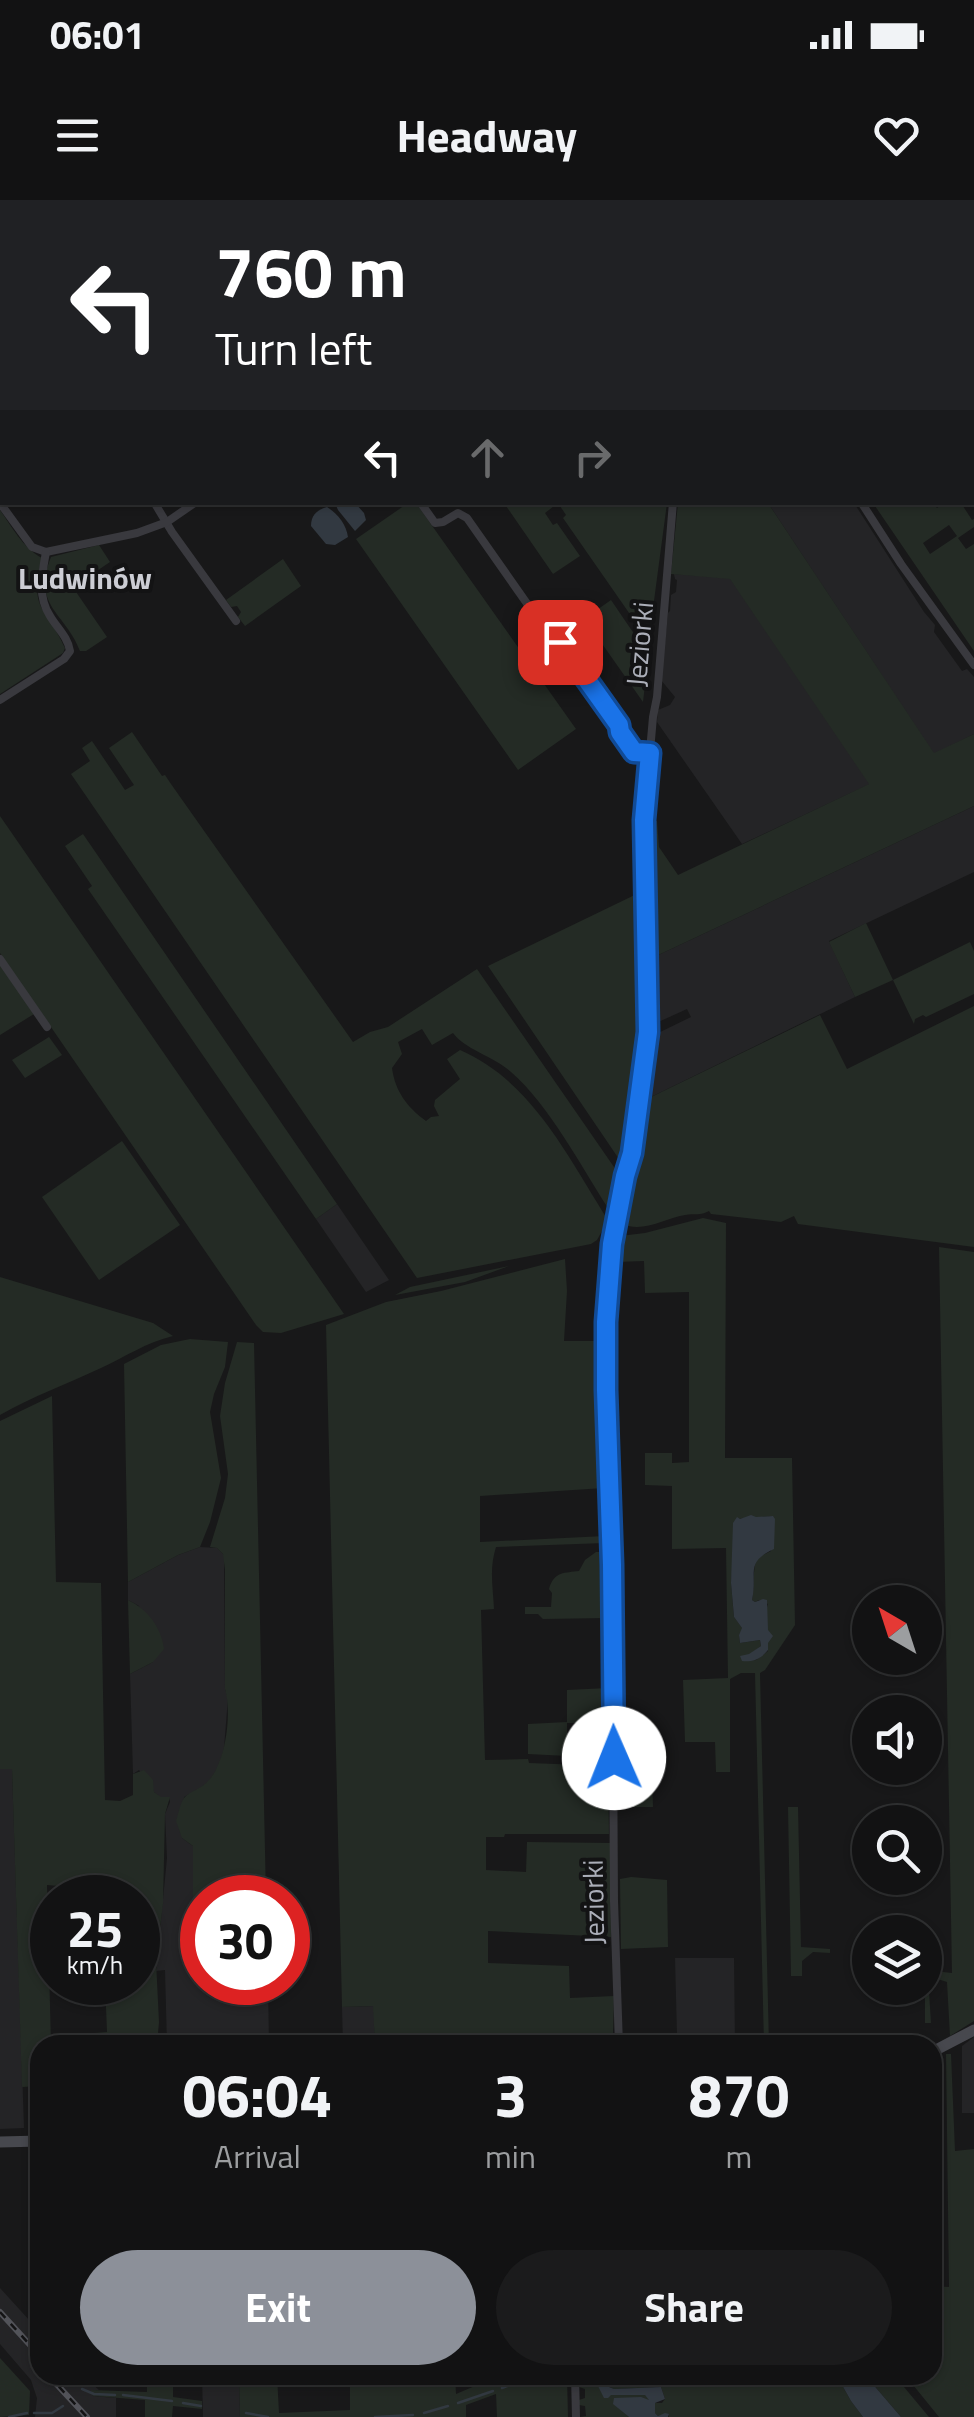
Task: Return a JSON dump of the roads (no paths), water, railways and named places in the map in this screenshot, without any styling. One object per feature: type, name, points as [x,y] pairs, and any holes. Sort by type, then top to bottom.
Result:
[{"type":"street","points":[[1,505],[32,547],[46,552],[137,533],[167,522],[192,505]]},
{"type":"street","points":[[156,505],[236,620]]},
{"type":"street","points":[[422,505],[435,523],[458,514],[467,518],[548,632]]},
{"type":"street","name":"Jeziorki","points":[[619,2035],[606,1322],[612,1244],[632,1153],[648,1032],[644,820],[673,505]]},
{"type":"street","points":[[863,505],[974,665]]},
{"type":"street","points":[[0,700],[64,659],[70,651],[44,602],[42,574],[46,552]]},
{"type":"street","points":[[560,642],[634,752],[650,753]]},
{"type":"street","points":[[0,959],[47,1027]]},
{"type":"street","points":[[942,2047],[974,2030]]},
{"type":"street","points":[[0,2142],[30,2141]]},
{"type":"street","points":[[576,2385],[576,2417]]},
{"type":"waterway","points":[[502,2388],[510,2385]]},
{"type":"waterway","points":[[82,2389],[115,2395]]},
{"type":"waterway","points":[[458,2403],[493,2391]]},
{"type":"waterway","points":[[123,2395],[172,2401]]},
{"type":"waterway","points":[[183,2403],[201,2406]]},
{"type":"waterway","points":[[34,2413],[52,2413],[63,2406]]},
{"type":"waterway","points":[[424,2413],[448,2406]]},
{"type":"waterway","points":[[9,2417],[27,2413]]},
{"type":"waterway","points":[[246,2413],[268,2417]]},
{"type":"waterway","points":[[375,2417],[413,2415]]},
{"type":"railway","points":[[0,2312],[30,2345]]},
{"type":"railway","points":[[57,2385],[87,2417]]},
{"type":"district","name":"Ludwinów","points":[[85,578]]}]
